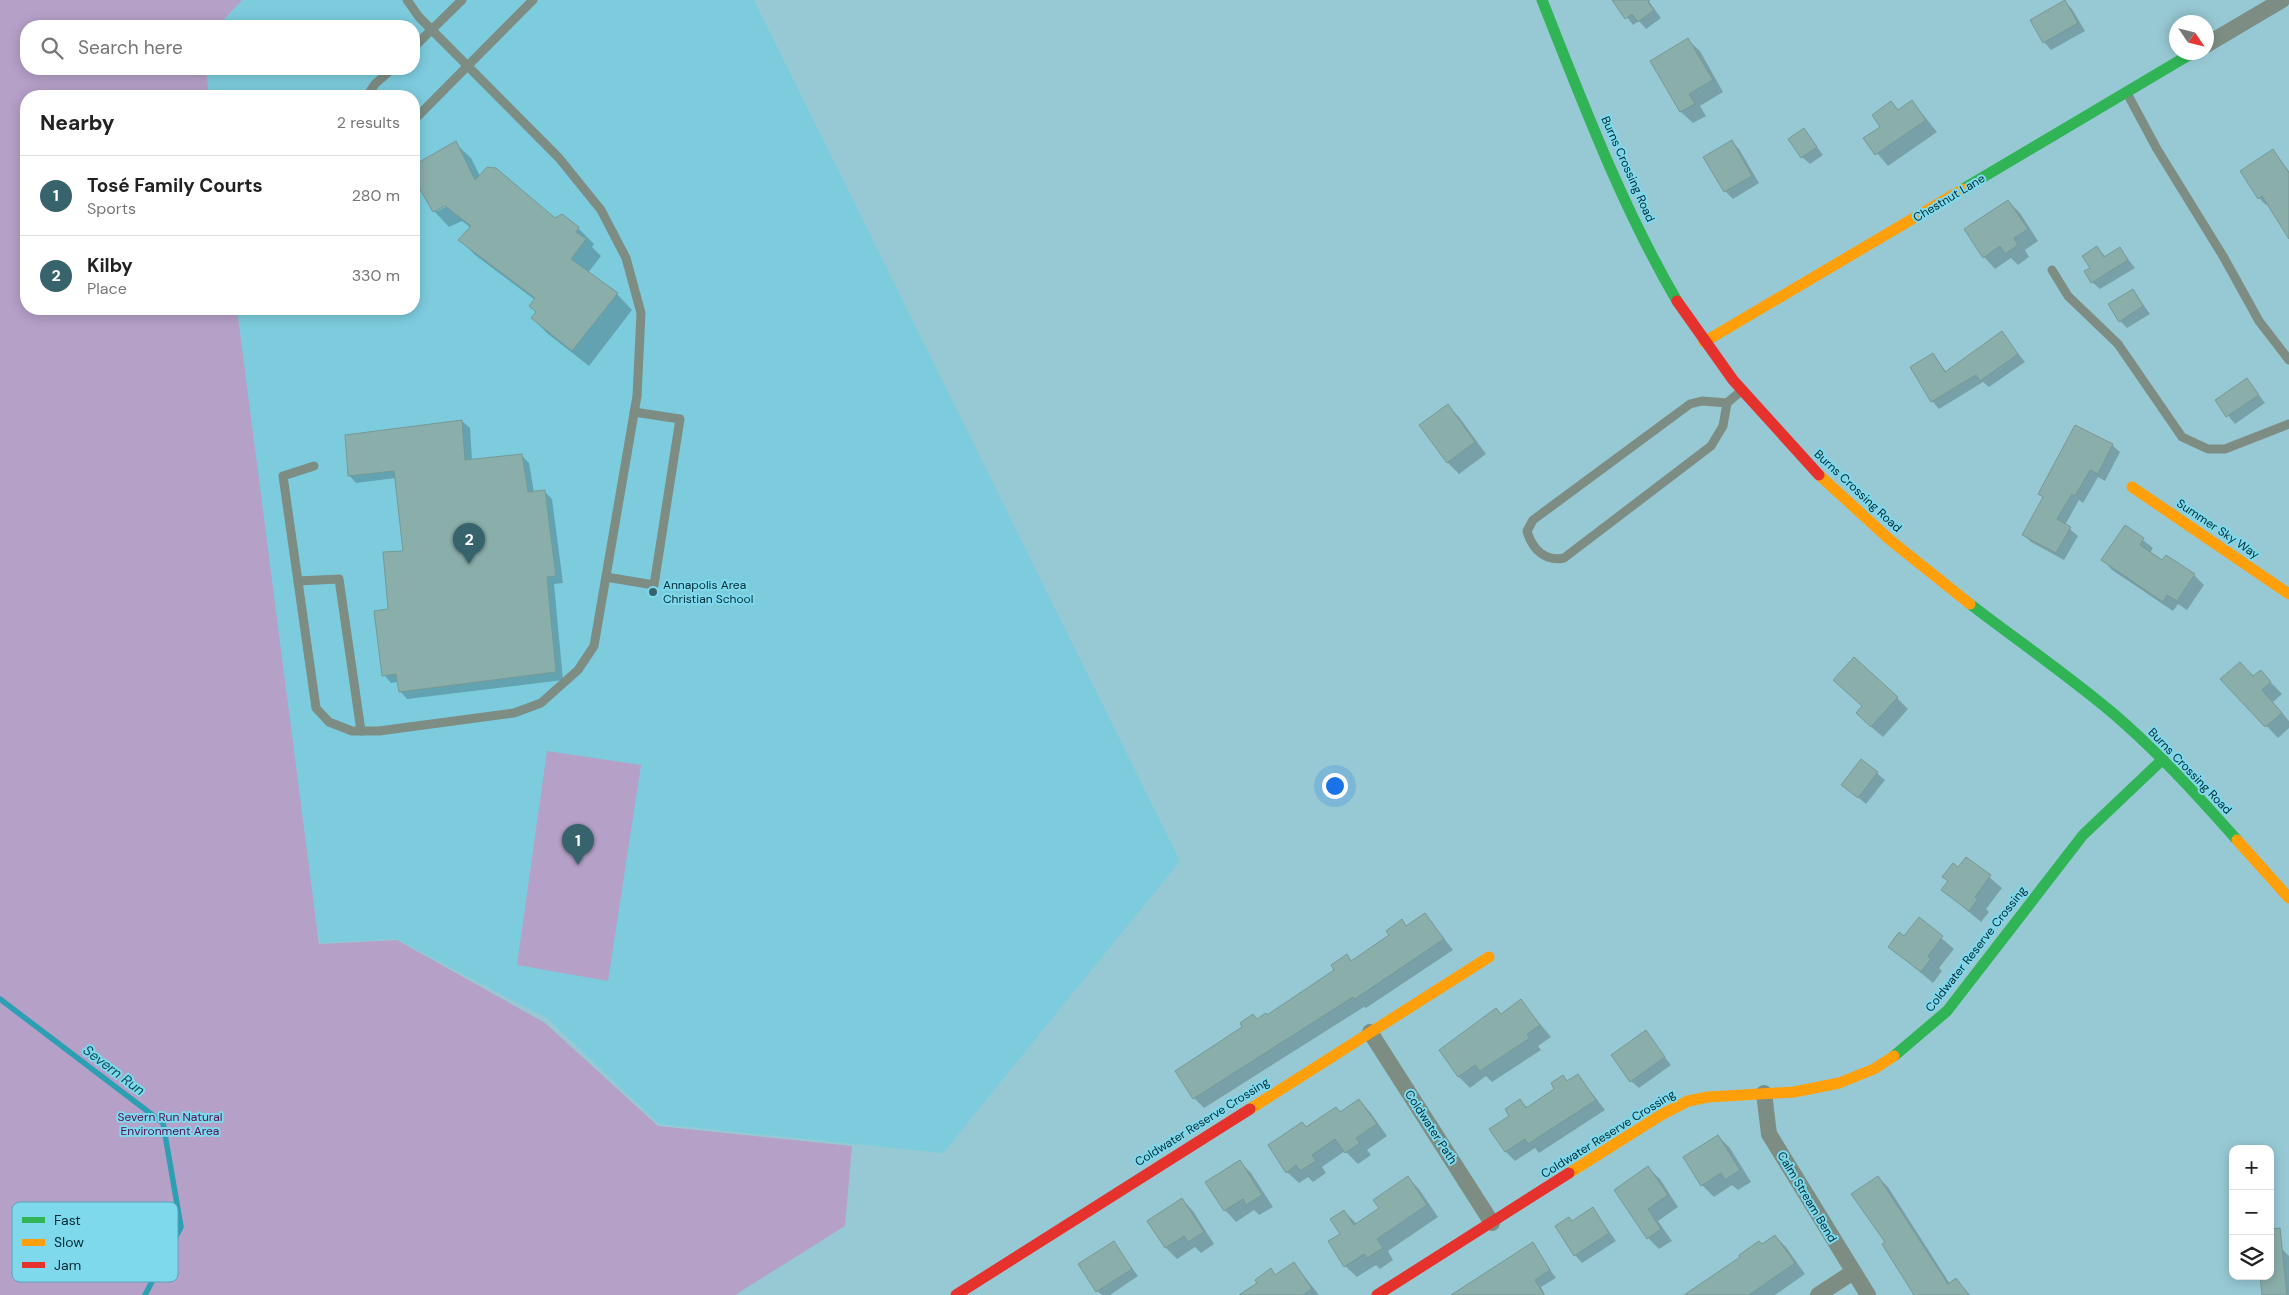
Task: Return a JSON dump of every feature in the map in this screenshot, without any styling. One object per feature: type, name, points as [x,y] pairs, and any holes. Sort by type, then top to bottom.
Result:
[{"type":"street","name":"Burns Crossing Road","points":[[1542,0],[1613,174],[1645,244],[1704,342],[1741,391],[1813,470],[1892,541],[1958,595],[2090,693],[2163,759],[2289,898]]},
{"type":"street","points":[[2214,40],[2282,0]]},
{"type":"street","name":"Chestnut Lane","points":[[1704,342],[2181,60]]},
{"type":"street","name":"Summer Sky Way","points":[[2132,487],[2289,594]]},
{"type":"street","name":"Coldwater Reserve Crossing","points":[[1377,1295],[1661,1115],[1688,1101],[1708,1097],[1794,1092],[1839,1083],[1874,1069],[1902,1052],[1947,1011],[2083,835],[2163,759]]},
{"type":"street","name":"Coldwater Reserve Crossing","points":[[956,1295],[1489,957]]},
{"type":"street","name":"Coldwater Path","points":[[1370,1032],[1492,1222]]},
{"type":"street","name":"Calm Stream Bend","points":[[1764,1094],[1769,1134],[1868,1295]]},
{"type":"street","points":[[1818,1295],[1853,1272]]},
{"type":"lane","points":[[314,466],[283,476],[316,708],[330,722],[352,731],[379,731],[514,713],[540,703],[578,670],[594,646],[606,578],[637,396],[641,313],[626,258],[601,210],[559,158],[431,30],[407,0]]},
{"type":"lane","points":[[420,41],[462,0]]},
{"type":"lane","points":[[420,114],[534,0]]},
{"type":"lane","points":[[371,90],[385,75]]},
{"type":"lane","points":[[2127,93],[2157,149],[2223,256],[2259,321],[2289,360]]},
{"type":"lane","points":[[2052,270],[2068,296],[2118,344],[2182,437],[2208,449],[2225,449],[2289,424]]},
{"type":"lane","points":[[1727,403],[1726,418],[1718,437],[1711,446],[1564,558],[1554,560],[1544,557],[1530,541],[1527,531],[1533,520],[1690,404],[1702,401],[1727,403],[1741,391]]},
{"type":"lane","points":[[606,578],[654,585],[680,419],[634,412]]},
{"type":"lane","points":[[298,582],[339,579],[361,731]]},
{"type":"shaded area","name":"Annapolis Area Christian School","points":[[242,0],[754,0],[1180,861],[943,1153],[659,1124],[547,1018],[396,939],[320,943],[215,323],[207,315],[420,315],[420,90],[171,90],[179,75],[420,75],[420,20],[224,20]]},
{"type":"green space","name":"Severn Run Natural Environment Area","points":[[0,0],[242,0],[224,20],[20,20],[20,75],[207,75],[208,90],[20,90],[20,315],[238,315],[319,944],[397,940],[545,1023],[658,1126],[852,1146],[845,1226],[735,1295],[0,1295]]},
{"type":"green space","points":[[547,751],[641,765],[608,981],[517,965]]},
{"type":"building","points":[[1612,0],[1650,0],[1648,2],[1654,10],[1638,22],[1632,14],[1625,19]]},
{"type":"building","points":[[2065,0],[2078,23],[2043,43],[2030,20]]},
{"type":"building","points":[[1688,38],[1713,80],[1689,94],[1695,104],[1680,112],[1650,61]]},
{"type":"building","points":[[1912,100],[1926,120],[1875,155],[1863,138],[1880,127],[1872,115],[1891,101],[1898,110]]},
{"type":"building","points":[[1804,128],[1817,147],[1801,158],[1788,139]]},
{"type":"building","points":[[1732,140],[1752,176],[1724,192],[1703,157]]},
{"type":"building","points":[[456,141],[475,180],[487,167],[496,168],[555,218],[562,214],[579,227],[576,232],[586,239],[571,259],[618,293],[572,351],[531,318],[536,312],[529,306],[535,298],[458,240],[471,226],[445,206],[433,212],[420,189],[420,162]]},
{"type":"building","points":[[2273,149],[2289,173],[2289,239],[2262,196],[2258,199],[2240,171]]},
{"type":"building","points":[[2008,200],[2028,229],[2014,238],[2018,245],[2005,254],[2000,246],[1983,258],[1964,229]]},
{"type":"building","points":[[2097,246],[2104,257],[2120,247],[2128,260],[2091,283],[2084,271],[2090,268],[2082,256]]},
{"type":"building","points":[[2133,289],[2143,306],[2119,322],[2108,304]]},
{"type":"building","points":[[2002,331],[2018,354],[1980,381],[1976,375],[1931,402],[1910,367],[1933,353],[1945,372]]},
{"type":"building","points":[[2247,378],[2259,395],[2226,417],[2215,400]]},
{"type":"building","points":[[1448,404],[1475,442],[1447,463],[1419,425]]},
{"type":"building","points":[[462,420],[465,460],[522,454],[528,492],[545,490],[556,576],[547,577],[556,672],[399,692],[396,674],[382,676],[374,611],[388,609],[383,552],[403,551],[394,471],[348,476],[345,435]]},
{"type":"building","points":[[2075,425],[2113,444],[2098,474],[2090,470],[2075,496],[2072,494],[2057,519],[2071,527],[2056,553],[2022,535],[2043,497],[2038,494]]},
{"type":"building","points":[[2125,525],[2144,538],[2140,545],[2162,560],[2166,555],[2195,574],[2177,601],[2167,595],[2163,602],[2101,560]]},
{"type":"building","points":[[1854,657],[1898,697],[1871,727],[1856,713],[1862,706],[1833,680]]},
{"type":"building","points":[[2240,662],[2253,676],[2261,670],[2271,682],[2262,690],[2282,713],[2265,727],[2220,679]]},
{"type":"building","points":[[1861,759],[1878,772],[1858,798],[1841,785]]},
{"type":"building","points":[[1966,857],[1991,875],[1975,897],[1978,899],[1969,911],[1941,890],[1948,881],[1942,877],[1953,863],[1958,867]]},
{"type":"building","points":[[1425,913],[1444,939],[1355,999],[1353,997],[1193,1099],[1175,1071],[1242,1027],[1240,1023],[1253,1014],[1257,1019],[1266,1013],[1267,1015],[1334,970],[1331,965],[1347,954],[1351,961],[1389,935],[1386,931],[1402,919],[1406,926]]},
{"type":"building","points":[[1919,917],[1943,936],[1928,956],[1931,959],[1921,972],[1888,947],[1899,932],[1904,936]]},
{"type":"building","points":[[1521,999],[1540,1025],[1527,1034],[1530,1038],[1480,1071],[1475,1065],[1458,1077],[1439,1050],[1496,1008],[1501,1014]]},
{"type":"building","points":[[1646,1030],[1665,1057],[1630,1082],[1611,1055]]},
{"type":"building","points":[[1578,1074],[1596,1100],[1528,1144],[1525,1139],[1505,1152],[1489,1129],[1509,1116],[1505,1109],[1520,1099],[1526,1108],[1554,1089],[1551,1083],[1563,1075],[1567,1081]]},
{"type":"building","points":[[1359,1099],[1377,1124],[1356,1138],[1360,1143],[1345,1153],[1335,1139],[1312,1155],[1316,1161],[1300,1171],[1296,1165],[1286,1173],[1268,1145],[1302,1122],[1306,1127],[1336,1107],[1340,1112]]},
{"type":"building","points":[[1718,1135],[1740,1170],[1725,1180],[1721,1173],[1701,1186],[1683,1157]]},
{"type":"building","points":[[1240,1160],[1262,1195],[1246,1205],[1243,1199],[1224,1211],[1205,1182]]},
{"type":"building","points":[[1648,1166],[1668,1195],[1648,1209],[1661,1229],[1647,1239],[1614,1190]]},
{"type":"building","points":[[1408,1176],[1427,1205],[1377,1239],[1383,1248],[1367,1258],[1364,1254],[1344,1267],[1328,1241],[1340,1234],[1330,1219],[1344,1210],[1354,1225],[1379,1208],[1373,1200]]},
{"type":"building","points":[[1878,1176],[1948,1284],[1956,1278],[1969,1295],[1914,1295],[1882,1244],[1885,1242],[1851,1194]]},
{"type":"building","points":[[1182,1198],[1204,1232],[1188,1242],[1184,1236],[1165,1248],[1147,1221]]},
{"type":"building","points":[[1593,1207],[1609,1233],[1574,1256],[1555,1226],[1569,1217],[1572,1221]]},
{"type":"building","points":[[2280,1228],[2287,1295],[2262,1295],[2260,1280],[2274,1280],[2274,1229]]},
{"type":"building","points":[[1775,1235],[1795,1263],[1749,1295],[1684,1295],[1740,1257],[1739,1255],[1759,1241],[1762,1244]]},
{"type":"building","points":[[1114,1241],[1132,1269],[1096,1292],[1078,1264]]},
{"type":"building","points":[[1533,1242],[1550,1270],[1535,1280],[1544,1295],[1451,1295]]},
{"type":"building","points":[[1294,1262],[1312,1289],[1303,1295],[1239,1295],[1257,1283],[1255,1280],[1271,1268],[1275,1275]]},
{"type":"waterway","name":"Severn Run","points":[[0,999],[163,1123],[177,1202]]},
{"type":"waterway","name":"Severn Run","points":[[178,1210],[181,1227],[178,1233]]},
{"type":"waterway","name":"Severn Run","points":[[145,1295],[152,1282]]},
{"type":"traffic: fast","points":[[1542,0],[1620,191],[1677,301]]},
{"type":"traffic: fast","points":[[1963,189],[2181,60]]},
{"type":"traffic: fast","points":[[1970,604],[2061,672],[2131,729],[2193,791],[2237,840]]},
{"type":"traffic: fast","points":[[1894,1056],[1947,1011],[2083,835],[2163,759]]},
{"type":"traffic: slow","points":[[1704,342],[1963,189]]},
{"type":"traffic: slow","points":[[1819,475],[1890,540],[1970,604]]},
{"type":"traffic: slow","points":[[2132,487],[2289,594]]},
{"type":"traffic: slow","points":[[2237,840],[2289,898]]},
{"type":"traffic: slow","points":[[1250,1109],[1489,957]]},
{"type":"traffic: slow","points":[[1569,1173],[1661,1115],[1688,1101],[1708,1097],[1794,1092],[1839,1083],[1874,1069],[1894,1056]]},
{"type":"traffic: jam","points":[[1677,301],[1733,380],[1819,475]]},
{"type":"traffic: jam","points":[[956,1295],[1250,1109]]},
{"type":"traffic: jam","points":[[1377,1295],[1569,1173]]},
{"type":"place","name":"Kilby","points":[[469,564]]},
{"type":"place","name":"Annapolis Area Christian School","points":[[653,592]]},
{"type":"place","name":"Tosé Family Courts","points":[[578,865]]}]
